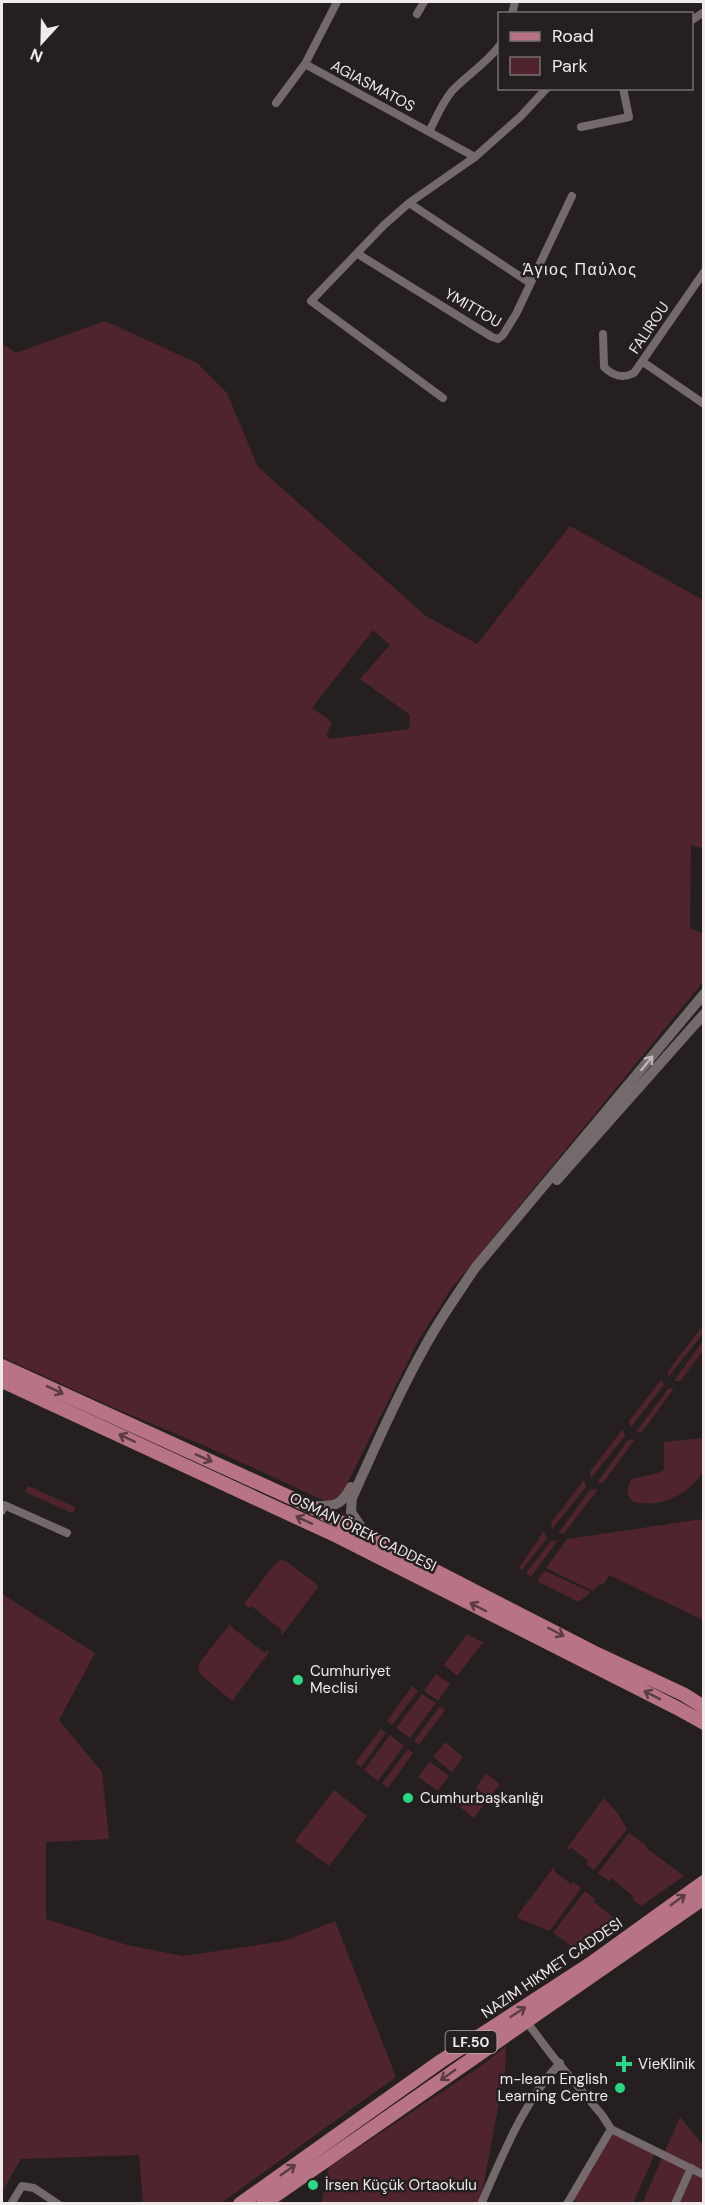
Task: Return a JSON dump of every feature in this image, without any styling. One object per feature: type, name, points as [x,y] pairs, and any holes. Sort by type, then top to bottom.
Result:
[{"type":"main road","name":"OSMAN ÖREK CADDESI","points":[[2,1366],[365,1533],[593,1652],[683,1694],[704,1707]]},
{"type":"main road","name":"OSMAN ÖREK CADDESI","points":[[2,1382],[337,1536],[704,1723]]},
{"type":"main road","name":"LF.50","points":[[240,2204],[433,2067],[593,1962],[704,1882]]},
{"type":"main road","name":"LF.50","points":[[263,2204],[704,1898]]},
{"type":"street","points":[[276,103],[305,64],[337,2]]},
{"type":"street","points":[[417,14],[424,2]]},
{"type":"street","points":[[429,132],[443,103],[498,47]]},
{"type":"street","name":"AGIASMATOS","points":[[305,64],[475,157]]},
{"type":"street","points":[[443,398],[311,301],[384,225],[409,203],[475,157],[520,117],[545,90]]},
{"type":"street","points":[[581,127],[629,117],[623,90]]},
{"type":"street","name":"YMITTOU","points":[[358,254],[498,339],[516,314],[572,196]]},
{"type":"street","points":[[409,203],[530,284]]},
{"type":"street","name":"FALIROU","points":[[603,334],[604,367],[618,376],[626,377],[634,373],[703,273]]},
{"type":"street","points":[[643,362],[704,404]]},
{"type":"street","points":[[309,1506],[336,1505],[347,1497],[428,1340],[475,1268],[704,994]]},
{"type":"street","points":[[459,1291],[704,1014]]},
{"type":"street","points":[[365,1533],[351,1512],[352,1498],[383,1428]]},
{"type":"street","points":[[2,1510],[4,1505],[67,1533]]},
{"type":"street","points":[[526,2021],[611,2129],[704,2175]]},
{"type":"street","points":[[481,2204],[530,2103],[542,2082],[560,2063]]},
{"type":"street","points":[[567,2204],[611,2129]]},
{"type":"street","points":[[675,2204],[691,2168]]},
{"type":"street","points":[[11,2204],[22,2186],[34,2188],[58,2204]]},
{"type":"green space","points":[[105,321],[197,363],[227,393],[258,467],[426,616],[477,644],[570,526],[703,600],[704,849],[691,845],[690,928],[703,933],[703,982],[451,1289],[418,1341],[342,1494],[327,1502],[2,1357],[2,343],[16,353]],"holes":[[[373,630],[390,645],[360,679],[410,715],[409,729],[330,739],[326,736],[332,722],[312,708]]]},
{"type":"green space","points":[[701,1328],[703,1334],[668,1377],[668,1371]]},
{"type":"green space","points":[[703,1341],[703,1351],[680,1381],[674,1381]]},
{"type":"green space","points":[[662,1379],[664,1385],[630,1428],[629,1421]]},
{"type":"green space","points":[[674,1388],[642,1432],[636,1432],[668,1389]]},
{"type":"green space","points":[[623,1429],[625,1436],[591,1478],[590,1472]]},
{"type":"green space","points":[[703,1438],[703,1473],[689,1488],[673,1498],[655,1503],[634,1502],[629,1497],[631,1479],[658,1473],[664,1469],[664,1442]]},
{"type":"green space","points":[[635,1439],[603,1483],[597,1483],[628,1440]]},
{"type":"green space","points":[[584,1480],[586,1487],[552,1529],[551,1523]]},
{"type":"green space","points":[[28,1486],[75,1507],[74,1512],[25,1492]]},
{"type":"green space","points":[[596,1489],[597,1491],[564,1533],[558,1534],[590,1490]]},
{"type":"green space","points":[[703,1519],[703,1620],[609,1575],[604,1584],[600,1584],[593,1591],[546,1568],[567,1539]]},
{"type":"green space","points":[[544,1531],[547,1538],[522,1570],[519,1568]]},
{"type":"green space","points":[[558,1540],[531,1577],[526,1573],[551,1541]]},
{"type":"green space","points":[[280,1560],[286,1561],[319,1586],[282,1635],[282,1630],[251,1606],[249,1608],[244,1604]]},
{"type":"green space","points":[[545,1571],[591,1592],[579,1602],[537,1581]]},
{"type":"green space","points":[[2,1594],[95,1653],[59,1720],[102,1772],[109,1839],[46,1842],[46,1919],[127,1945],[183,1956],[284,1941],[335,1921],[396,2077],[221,2203],[143,2203],[139,2155],[21,2159],[2,2192]]},
{"type":"green space","points":[[230,1624],[265,1653],[267,1650],[269,1652],[232,1701],[198,1670],[200,1662]]},
{"type":"green space","points":[[467,1634],[483,1642],[457,1676],[444,1665]]},
{"type":"green space","points":[[436,1674],[450,1684],[438,1701],[424,1691]]},
{"type":"green space","points":[[412,1686],[418,1691],[392,1725],[387,1721]]},
{"type":"green space","points":[[422,1694],[436,1703],[410,1738],[396,1728]]},
{"type":"green space","points":[[440,1706],[445,1710],[419,1745],[414,1741]]},
{"type":"green space","points":[[381,1729],[386,1733],[361,1767],[355,1763]]},
{"type":"green space","points":[[390,1735],[404,1746],[378,1781],[364,1770]]},
{"type":"green space","points":[[445,1742],[463,1757],[452,1772],[433,1757]]},
{"type":"green space","points":[[408,1749],[413,1753],[388,1788],[382,1783]]},
{"type":"green space","points":[[430,1762],[449,1776],[438,1791],[418,1777]]},
{"type":"green space","points":[[486,1773],[500,1784],[489,1798],[475,1789]]},
{"type":"green space","points":[[334,1790],[367,1816],[329,1866],[295,1841]]},
{"type":"green space","points":[[471,1793],[484,1805],[474,1818],[460,1807]]},
{"type":"green space","points":[[604,1798],[627,1829],[594,1870],[586,1864],[588,1861],[571,1847],[569,1850],[567,1848]]},
{"type":"green space","points":[[629,1833],[684,1876],[641,1906],[633,1900],[634,1897],[611,1878],[609,1881],[598,1873]]},
{"type":"green space","points":[[554,1867],[556,1868],[554,1871],[571,1884],[573,1882],[581,1888],[550,1931],[517,1916]]},
{"type":"green space","points":[[585,1891],[595,1899],[594,1902],[616,1919],[621,1920],[577,1950],[553,1933]]},
{"type":"green space","points":[[506,2046],[505,2071],[480,2203],[321,2204],[329,2167],[484,2064]]},
{"type":"green space","points":[[680,2117],[703,2145],[703,2203],[642,2204]]},
{"type":"green space","points":[[611,2129],[656,2151],[633,2203],[580,2203],[570,2198]]},
{"type":"place","name":"Cumhuriyet Meclisi","points":[[298,1680]]},
{"type":"place","name":"Cumhurbaşkanlığı","points":[[408,1798]]},
{"type":"place","name":"VieKlinik","points":[[624,2064]]},
{"type":"place","name":"m-learn English Learning Centre","points":[[620,2088]]},
{"type":"place","name":"İrsen Küçük Ortaokulu","points":[[313,2185]]},
{"type":"district","name":"Άγιος Παύλος","points":[[580,269]]}]
